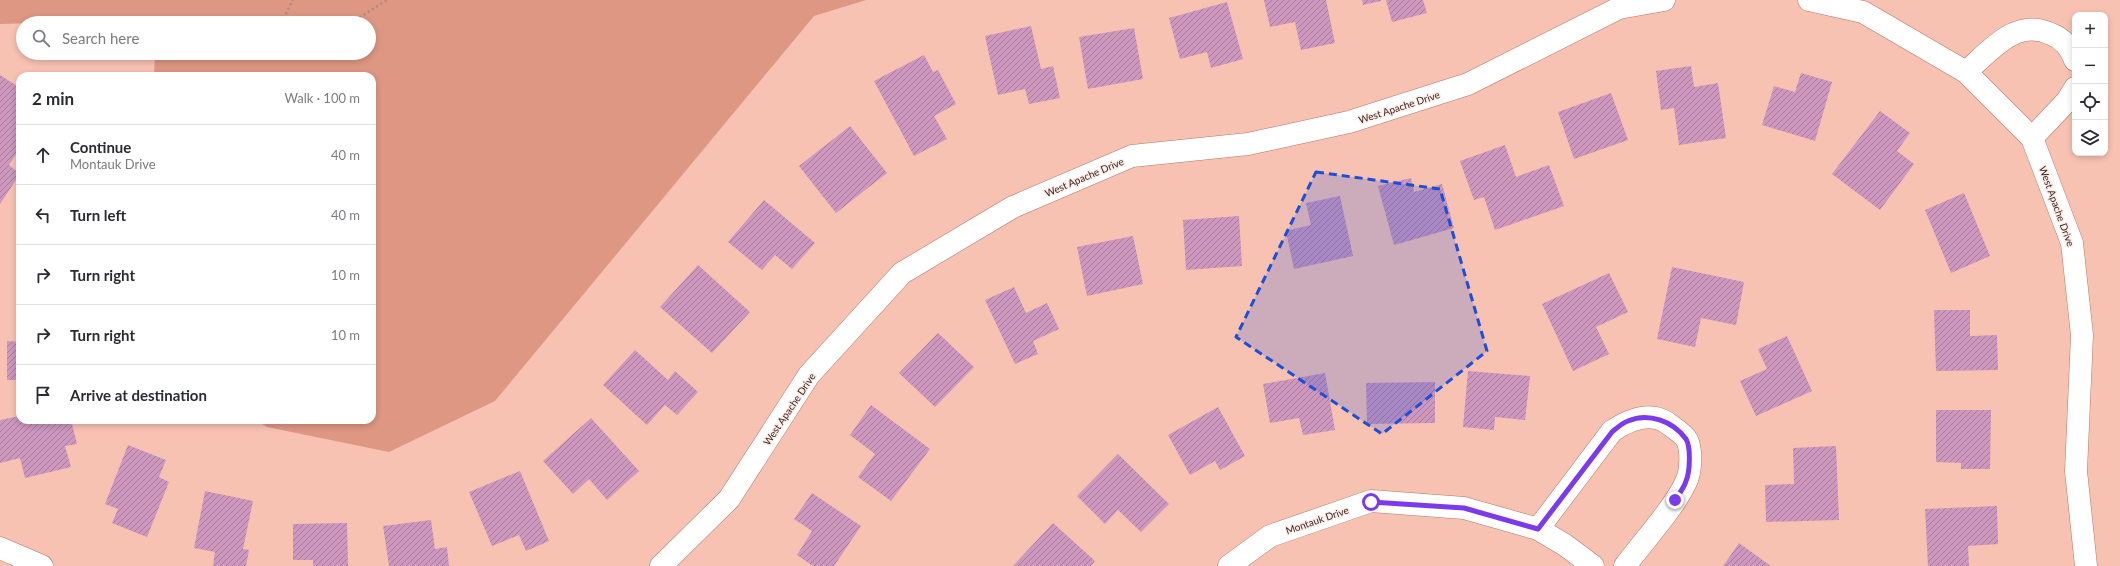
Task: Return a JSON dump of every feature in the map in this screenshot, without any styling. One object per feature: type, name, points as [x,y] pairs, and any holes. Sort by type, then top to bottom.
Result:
[{"type":"street","name":"West Apache Drive","points":[[661,566],[729,500],[809,376],[902,273],[1013,207],[1132,156],[1248,144],[1349,122],[1468,84],[1619,8],[1664,0]]},
{"type":"street","name":"West Apache Drive","points":[[1809,0],[1863,12],[1966,72],[2032,138],[2072,243],[2082,335],[2076,472],[2086,566]]},
{"type":"street","points":[[1966,72],[2005,38],[2018,30],[2032,28],[2043,30],[2064,41],[2072,51]]},
{"type":"street","points":[[2032,138],[2067,101],[2072,93]]},
{"type":"street","points":[[1538,529],[1612,432],[1628,421],[1644,418],[1662,420],[1675,428],[1687,440],[1690,460],[1687,481],[1675,500],[1625,566]]},
{"type":"street","name":"Montauk Drive","points":[[1229,566],[1270,536],[1371,502],[1464,508],[1538,529],[1593,566]]},
{"type":"street","points":[[0,548],[42,566]]},
{"type":"path","points":[[285,16],[293,0]]},
{"type":"path","points":[[362,16],[387,0]]},
{"type":"highlighted area","points":[[1316,172],[1440,189],[1487,351],[1382,434],[1236,337]]},
{"type":"shaded area","points":[[0,0],[866,0],[814,16],[495,401],[389,452],[267,427],[262,424],[376,424],[376,72],[154,72],[155,60],[376,60],[376,16],[16,16],[16,24],[0,24]]},
{"type":"building","points":[[1264,0],[1326,0],[1335,43],[1301,50],[1295,22],[1270,27]]},
{"type":"building","points":[[1362,0],[1381,0],[1381,1],[1363,5]]},
{"type":"building","points":[[1386,0],[1423,0],[1427,13],[1392,22]]},
{"type":"building","points":[[1227,2],[1243,59],[1211,68],[1207,52],[1180,59],[1169,18]]},
{"type":"building","points":[[1031,26],[1041,69],[1053,66],[1060,98],[1029,104],[1025,89],[998,95],[985,36]]},
{"type":"building","points":[[1134,28],[1143,79],[1088,89],[1079,37]]},
{"type":"building","points":[[924,55],[933,72],[938,70],[956,104],[934,116],[947,139],[914,156],[874,81]]},
{"type":"building","points":[[1691,66],[1694,87],[1718,83],[1726,138],[1679,145],[1674,108],[1661,110],[1656,71]]},
{"type":"building","points":[[1801,73],[1832,82],[1815,141],[1762,125],[1774,86],[1795,92]]},
{"type":"building","points":[[0,75],[16,85],[16,154],[9,165],[16,171],[16,180],[0,204]]},
{"type":"building","points":[[1611,93],[1628,140],[1574,159],[1558,112]]},
{"type":"building","points":[[1880,111],[1910,133],[1897,151],[1914,164],[1880,210],[1832,174]]},
{"type":"building","points":[[850,126],[887,173],[836,213],[799,166]]},
{"type":"building","points":[[1505,145],[1516,177],[1549,165],[1564,206],[1495,230],[1484,197],[1474,200],[1460,161]]},
{"type":"building","points":[[1411,178],[1414,192],[1442,184],[1454,228],[1394,245],[1378,186]]},
{"type":"building","points":[[1964,193],[1990,256],[1951,273],[1925,210]]},
{"type":"building","points":[[1340,196],[1353,256],[1294,269],[1286,231],[1311,225],[1306,203]]},
{"type":"building","points":[[764,200],[815,243],[792,269],[775,255],[762,270],[728,242]]},
{"type":"building","points":[[1239,216],[1242,266],[1186,270],[1183,220]]},
{"type":"building","points":[[1133,236],[1143,284],[1087,296],[1077,247]]},
{"type":"building","points":[[698,265],[750,312],[712,353],[660,307]]},
{"type":"building","points":[[1672,267],[1744,282],[1736,325],[1701,318],[1695,347],[1657,339]]},
{"type":"building","points":[[1609,273],[1628,312],[1596,327],[1609,354],[1573,371],[1542,304]]},
{"type":"building","points":[[1014,287],[1026,313],[1047,303],[1059,329],[1033,341],[1038,354],[1015,364],[985,300]]},
{"type":"building","points":[[1934,310],[1970,310],[1970,336],[1997,335],[1998,370],[1936,371]]},
{"type":"building","points":[[938,333],[974,367],[935,407],[899,373]]},
{"type":"building","points":[[1787,336],[1812,391],[1756,416],[1740,381],[1767,369],[1758,349]]},
{"type":"building","points":[[7,341],[16,342],[16,380],[7,380]]},
{"type":"building","points":[[635,350],[668,380],[675,371],[698,392],[677,415],[665,405],[647,425],[603,385]]},
{"type":"building","points":[[1468,371],[1530,376],[1525,420],[1495,417],[1494,430],[1463,427]]},
{"type":"building","points":[[1325,373],[1335,430],[1303,435],[1299,418],[1270,423],[1263,384]]},
{"type":"building","points":[[1435,382],[1435,423],[1367,424],[1366,383]]},
{"type":"building","points":[[871,405],[930,449],[891,501],[858,477],[875,454],[850,435]]},
{"type":"building","points":[[1218,407],[1245,456],[1220,470],[1215,461],[1190,475],[1168,435]]},
{"type":"building","points":[[1936,410],[1991,410],[1990,469],[1961,469],[1961,463],[1936,462]]},
{"type":"building","points":[[16,417],[16,424],[72,424],[77,444],[65,446],[71,467],[25,478],[20,458],[0,463],[0,420]]},
{"type":"building","points":[[591,418],[639,471],[607,500],[589,479],[573,494],[543,461]]},
{"type":"building","points":[[128,445],[166,460],[159,477],[169,482],[147,537],[112,523],[118,509],[105,504]]},
{"type":"building","points":[[1836,446],[1839,520],[1766,522],[1765,485],[1794,484],[1793,448]]},
{"type":"building","points":[[1118,454],[1169,504],[1141,532],[1118,510],[1105,524],[1077,496]]},
{"type":"building","points":[[520,471],[549,541],[526,551],[519,535],[492,546],[469,492]]},
{"type":"building","points":[[205,491],[253,501],[243,549],[249,550],[246,566],[213,566],[215,552],[194,548]]},
{"type":"building","points":[[812,493],[861,526],[834,566],[813,566],[797,555],[812,531],[794,519]]},
{"type":"building","points":[[1997,506],[1998,544],[1968,546],[1969,566],[1928,566],[1925,509]]},
{"type":"building","points":[[431,520],[435,549],[447,547],[449,566],[389,566],[383,526]]},
{"type":"building","points":[[347,523],[348,566],[313,566],[313,560],[293,560],[293,524]]},
{"type":"building","points":[[1053,523],[1095,561],[1091,566],[1013,566]]},
{"type":"building","points":[[1739,543],[1771,566],[1723,566]]},
{"type":"route","points":[[1371,502],[1464,508],[1538,529],[1612,432],[1628,421],[1644,418],[1662,420],[1675,428],[1687,440],[1690,460],[1687,481],[1675,500]]}]
